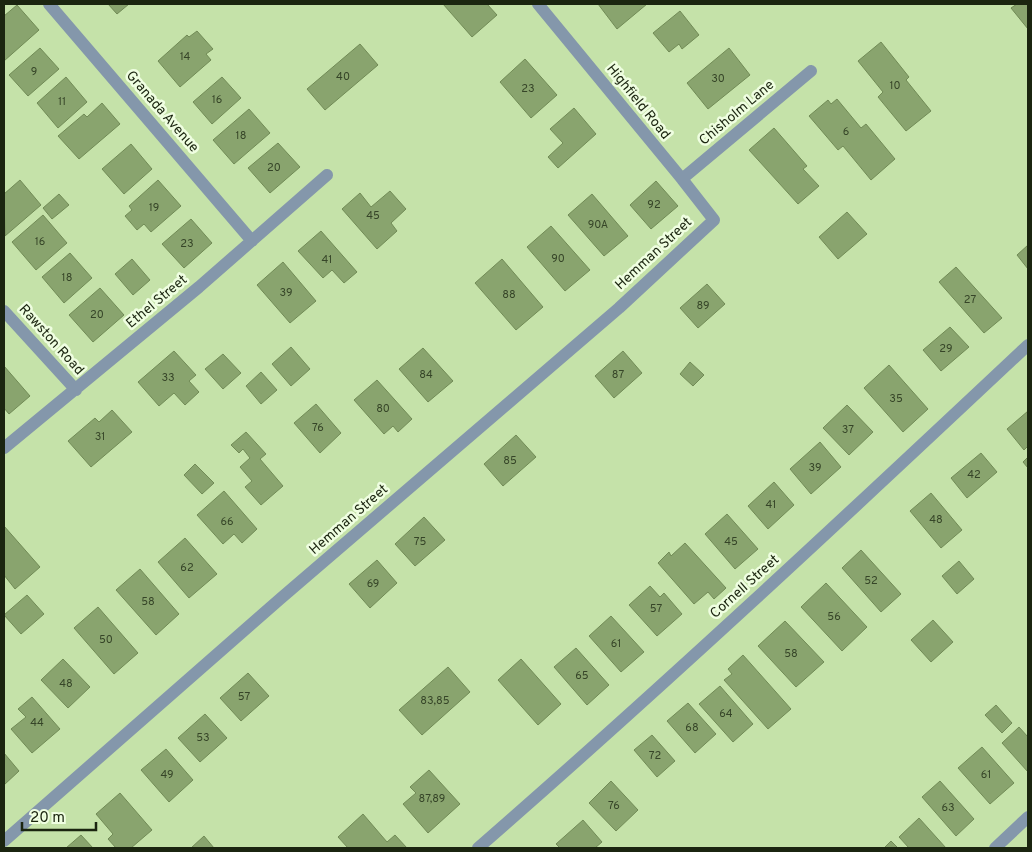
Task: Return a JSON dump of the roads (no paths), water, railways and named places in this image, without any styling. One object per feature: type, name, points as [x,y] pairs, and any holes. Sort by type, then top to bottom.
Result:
[{"type":"street","name":"Granada Avenue","points":[[49,4],[252,240]]},
{"type":"street","name":"Highfield Road","points":[[538,4],[714,220]]},
{"type":"street","name":"Chisholm Lane","points":[[682,179],[811,71]]},
{"type":"street","name":"Ethel Street","points":[[4,448],[76,390],[326,175]]},
{"type":"street","name":"Hemman Street","points":[[4,841],[280,599],[618,308],[714,220]]},
{"type":"street","name":"Rawston Road","points":[[4,311],[76,390]]},
{"type":"street","name":"Cornell Street","points":[[478,848],[546,789],[865,498],[1028,345]]},
{"type":"street","points":[[995,848],[1028,817]]}]
